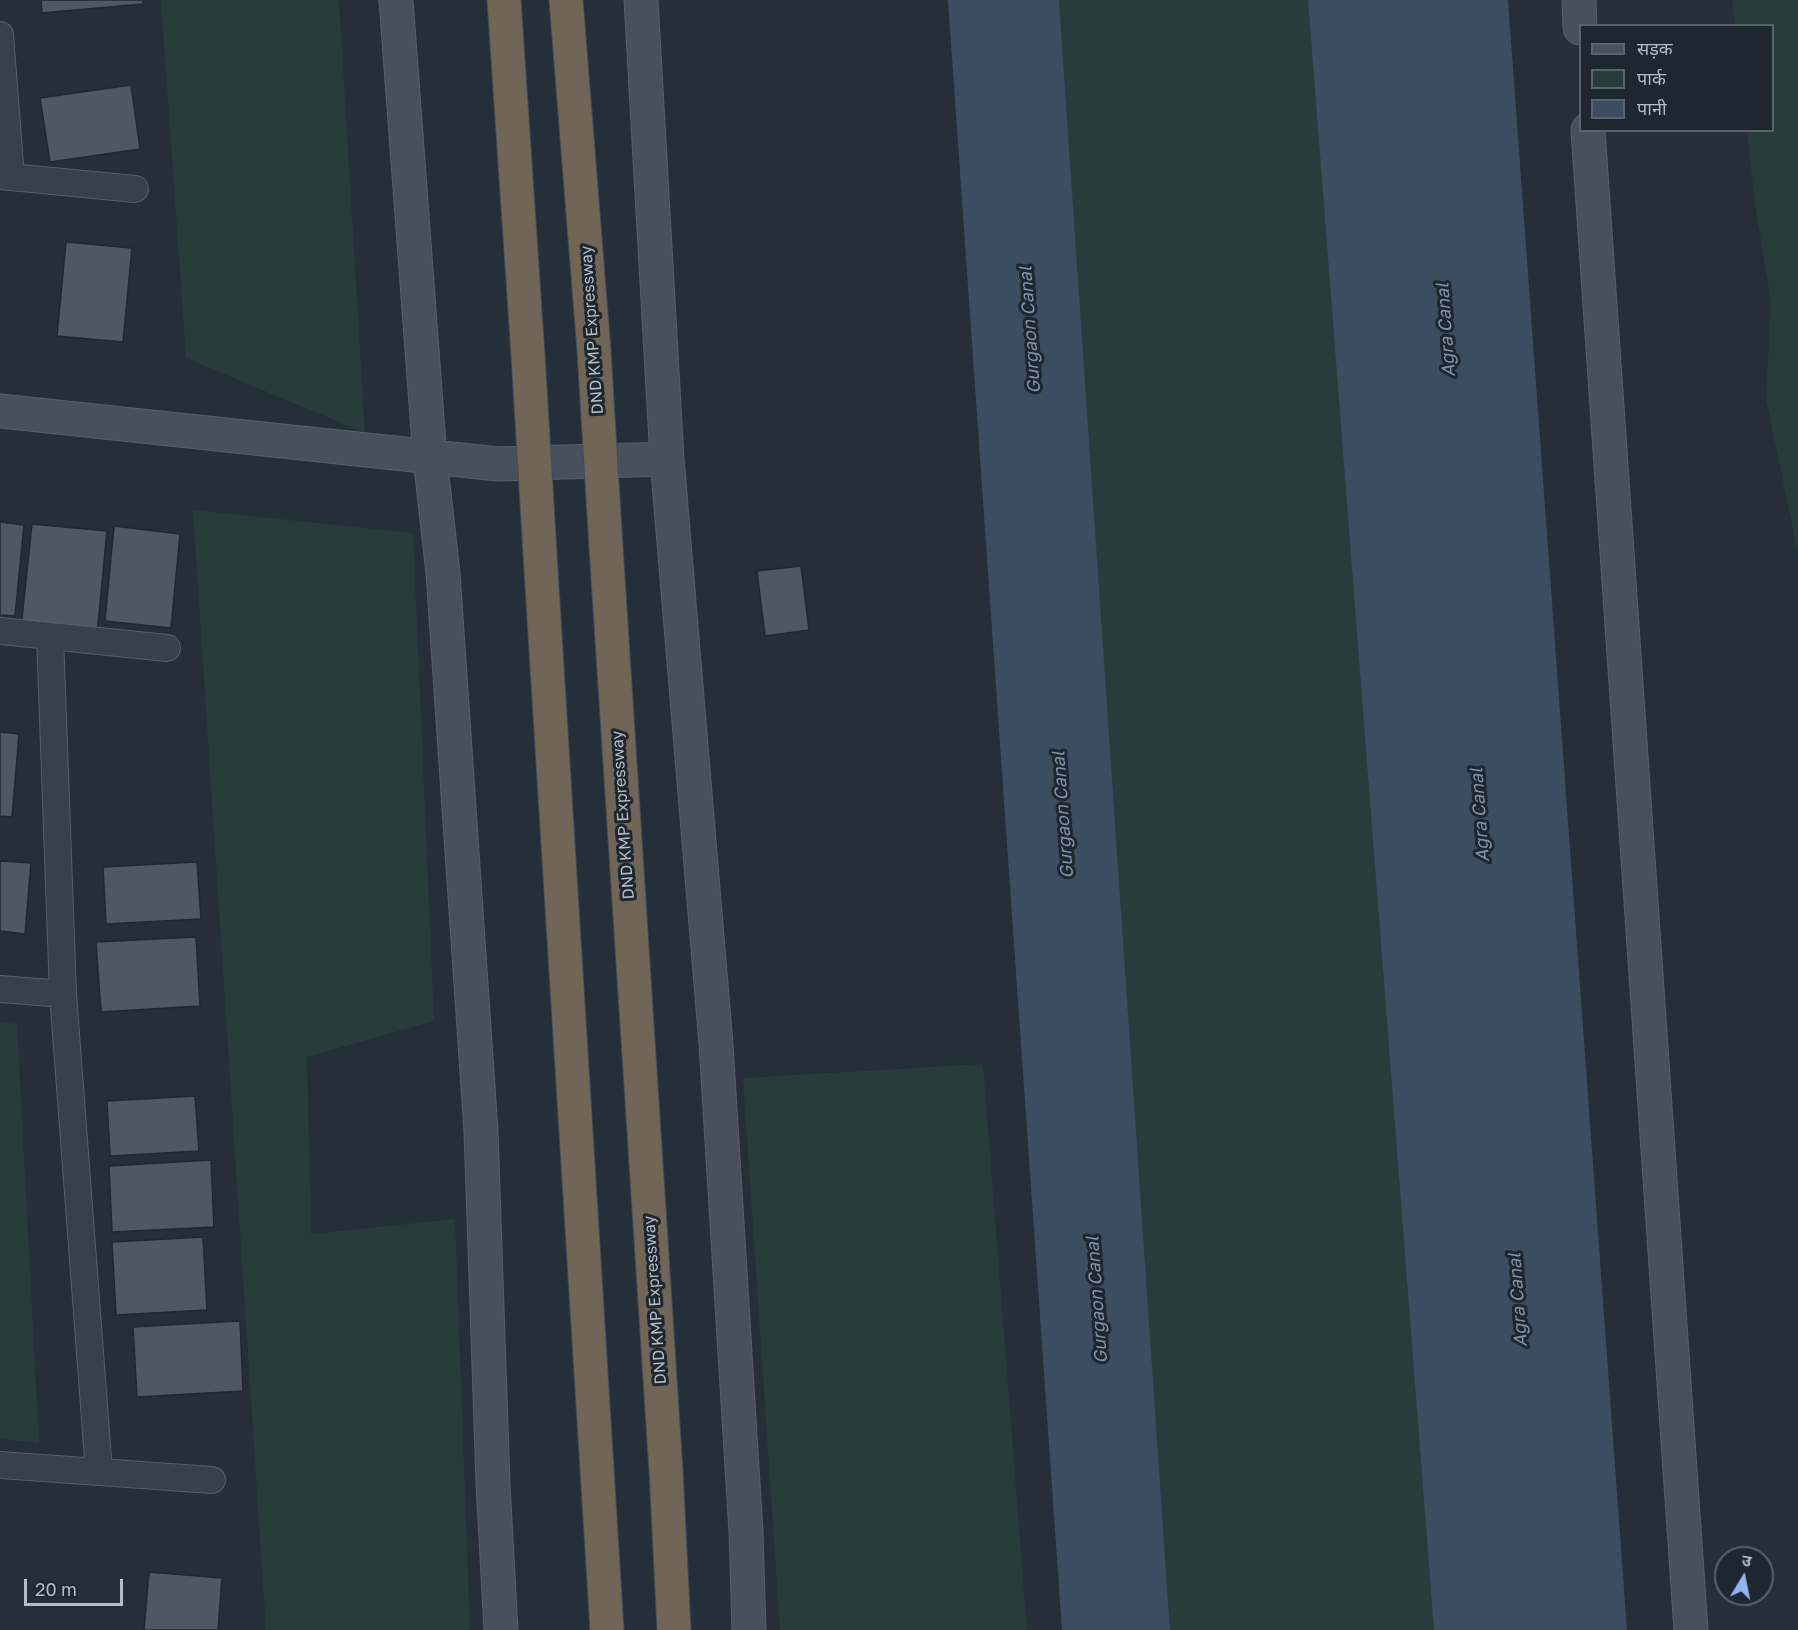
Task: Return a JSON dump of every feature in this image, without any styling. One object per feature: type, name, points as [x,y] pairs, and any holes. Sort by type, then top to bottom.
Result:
[{"type":"highway","points":[[504,0],[607,1630]]},
{"type":"highway","name":"DND KMP Expressway","points":[[566,0],[594,351],[666,1471],[674,1630]]},
{"type":"street","points":[[396,0],[430,458],[443,573],[482,1131],[492,1472],[501,1630]]},
{"type":"street","points":[[641,0],[667,459],[716,1044],[746,1532],[749,1630]]},
{"type":"street","points":[[1579,0],[1581,24]]},
{"type":"street","points":[[0,34],[6,177],[135,189]]},
{"type":"street","points":[[1588,132],[1691,1630]]},
{"type":"street","points":[[0,411],[498,464],[667,459]]},
{"type":"street","points":[[0,631],[168,648]]},
{"type":"street","points":[[50,636],[63,994],[99,1472]]},
{"type":"street","points":[[0,989],[63,994]]},
{"type":"street","points":[[0,1465],[212,1480]]},
{"type":"green space","points":[[161,0],[339,0],[365,433],[186,358]]},
{"type":"green space","points":[[1059,0],[1308,0],[1434,1630],[1170,1630]]},
{"type":"green space","points":[[1732,0],[1798,0],[1798,554],[1766,398],[1771,301],[1755,204],[1747,132],[1774,132],[1774,24],[1735,24]]},
{"type":"green space","points":[[193,510],[413,533],[434,1021],[307,1057],[311,1234],[455,1219],[470,1630],[266,1630]]},
{"type":"green space","points":[[0,1022],[17,1024],[39,1443],[0,1439]]},
{"type":"green space","points":[[983,1064],[1027,1630],[780,1630],[743,1078]]},
{"type":"water","name":"Gurgaon Canal","points":[[948,0],[1059,0],[1170,1630],[1062,1630]]},
{"type":"water","name":"Agra Canal","points":[[1308,0],[1508,0],[1627,1630],[1434,1630]]},
{"type":"building","points":[[41,0],[143,0],[143,4],[42,13]]},
{"type":"building","points":[[131,85],[140,149],[50,162],[40,98]]},
{"type":"building","points":[[66,242],[132,248],[123,342],[57,336]]},
{"type":"building","points":[[0,522],[24,525],[15,616],[0,615]]},
{"type":"building","points":[[32,524],[107,531],[97,635],[21,628]]},
{"type":"building","points":[[114,526],[180,534],[171,628],[105,621]]},
{"type":"building","points":[[801,566],[809,630],[765,636],[757,571]]},
{"type":"building","points":[[0,732],[19,734],[12,817],[0,816]]},
{"type":"building","points":[[0,861],[31,863],[25,934],[0,931]]},
{"type":"building","points":[[197,862],[201,919],[106,924],[103,867]]},
{"type":"building","points":[[196,937],[200,1006],[101,1012],[96,942]]},
{"type":"building","points":[[195,1096],[199,1151],[110,1156],[107,1101]]},
{"type":"building","points":[[211,1160],[214,1227],[112,1232],[109,1166]]},
{"type":"building","points":[[203,1237],[207,1310],[116,1315],[112,1242]]},
{"type":"building","points":[[240,1321],[243,1391],[137,1397],[133,1327]]},
{"type":"building","points":[[149,1572],[222,1578],[218,1630],[144,1630]]}]
